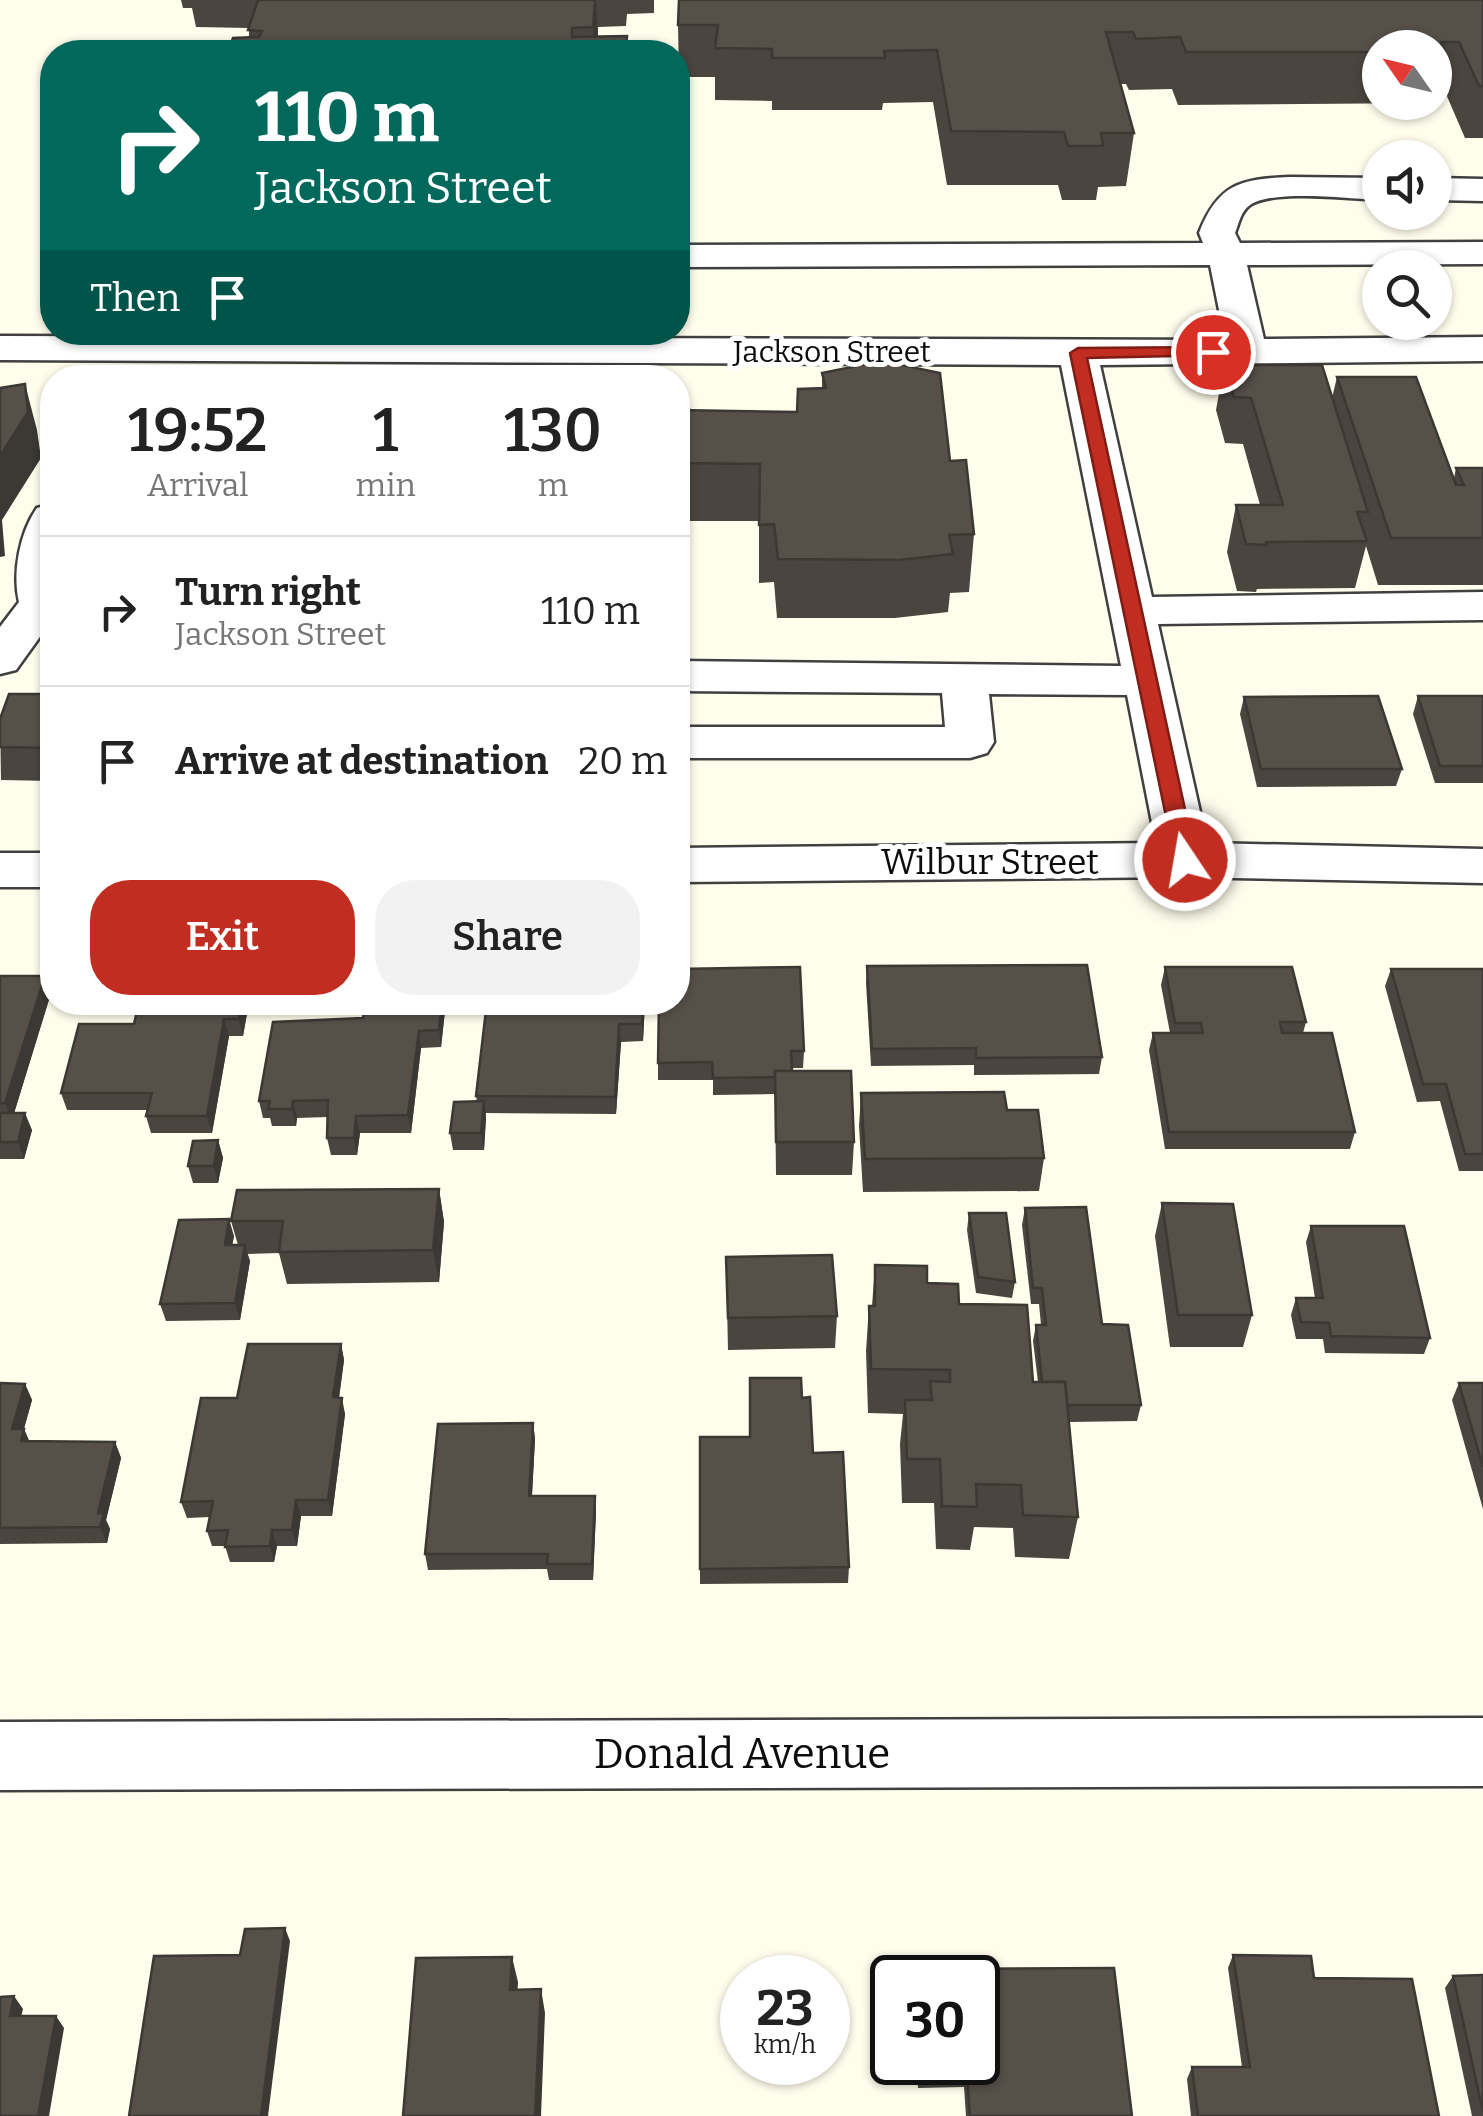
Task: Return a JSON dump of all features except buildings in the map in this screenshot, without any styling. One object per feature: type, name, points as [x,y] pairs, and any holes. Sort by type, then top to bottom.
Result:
[{"type":"street","points":[[1247,351],[1226,252],[1218,233],[1226,210],[1244,194],[1282,189],[1362,189]]},
{"type":"street","points":[[1452,190],[1483,190]]},
{"type":"street","points":[[690,256],[1483,253]]},
{"type":"street","name":"Jackson Street","points":[[690,344],[1078,353],[1483,349]]},
{"type":"street","name":"Jackson Street","points":[[0,348],[92,363],[151,345]]},
{"type":"street","name":"Jackson Street","points":[[218,345],[412,364],[545,364],[612,345]]},
{"type":"street","points":[[1078,353],[1185,860]]},
{"type":"street","points":[[40,564],[36,580],[40,589]]},
{"type":"street","points":[[1133,612],[1483,606]]},
{"type":"street","points":[[0,660],[40,613]]},
{"type":"street","points":[[690,676],[1148,680]]},
{"type":"street","points":[[690,743],[970,742],[964,679]]},
{"type":"street","name":"Wilbur Street","points":[[690,864],[1185,860],[1483,866]]},
{"type":"street","points":[[0,870],[40,870]]},
{"type":"street","name":"Donald Avenue","points":[[0,1756],[1483,1752]]},
{"type":"route","points":[[1185,860],[1078,353],[1213,352]]}]
